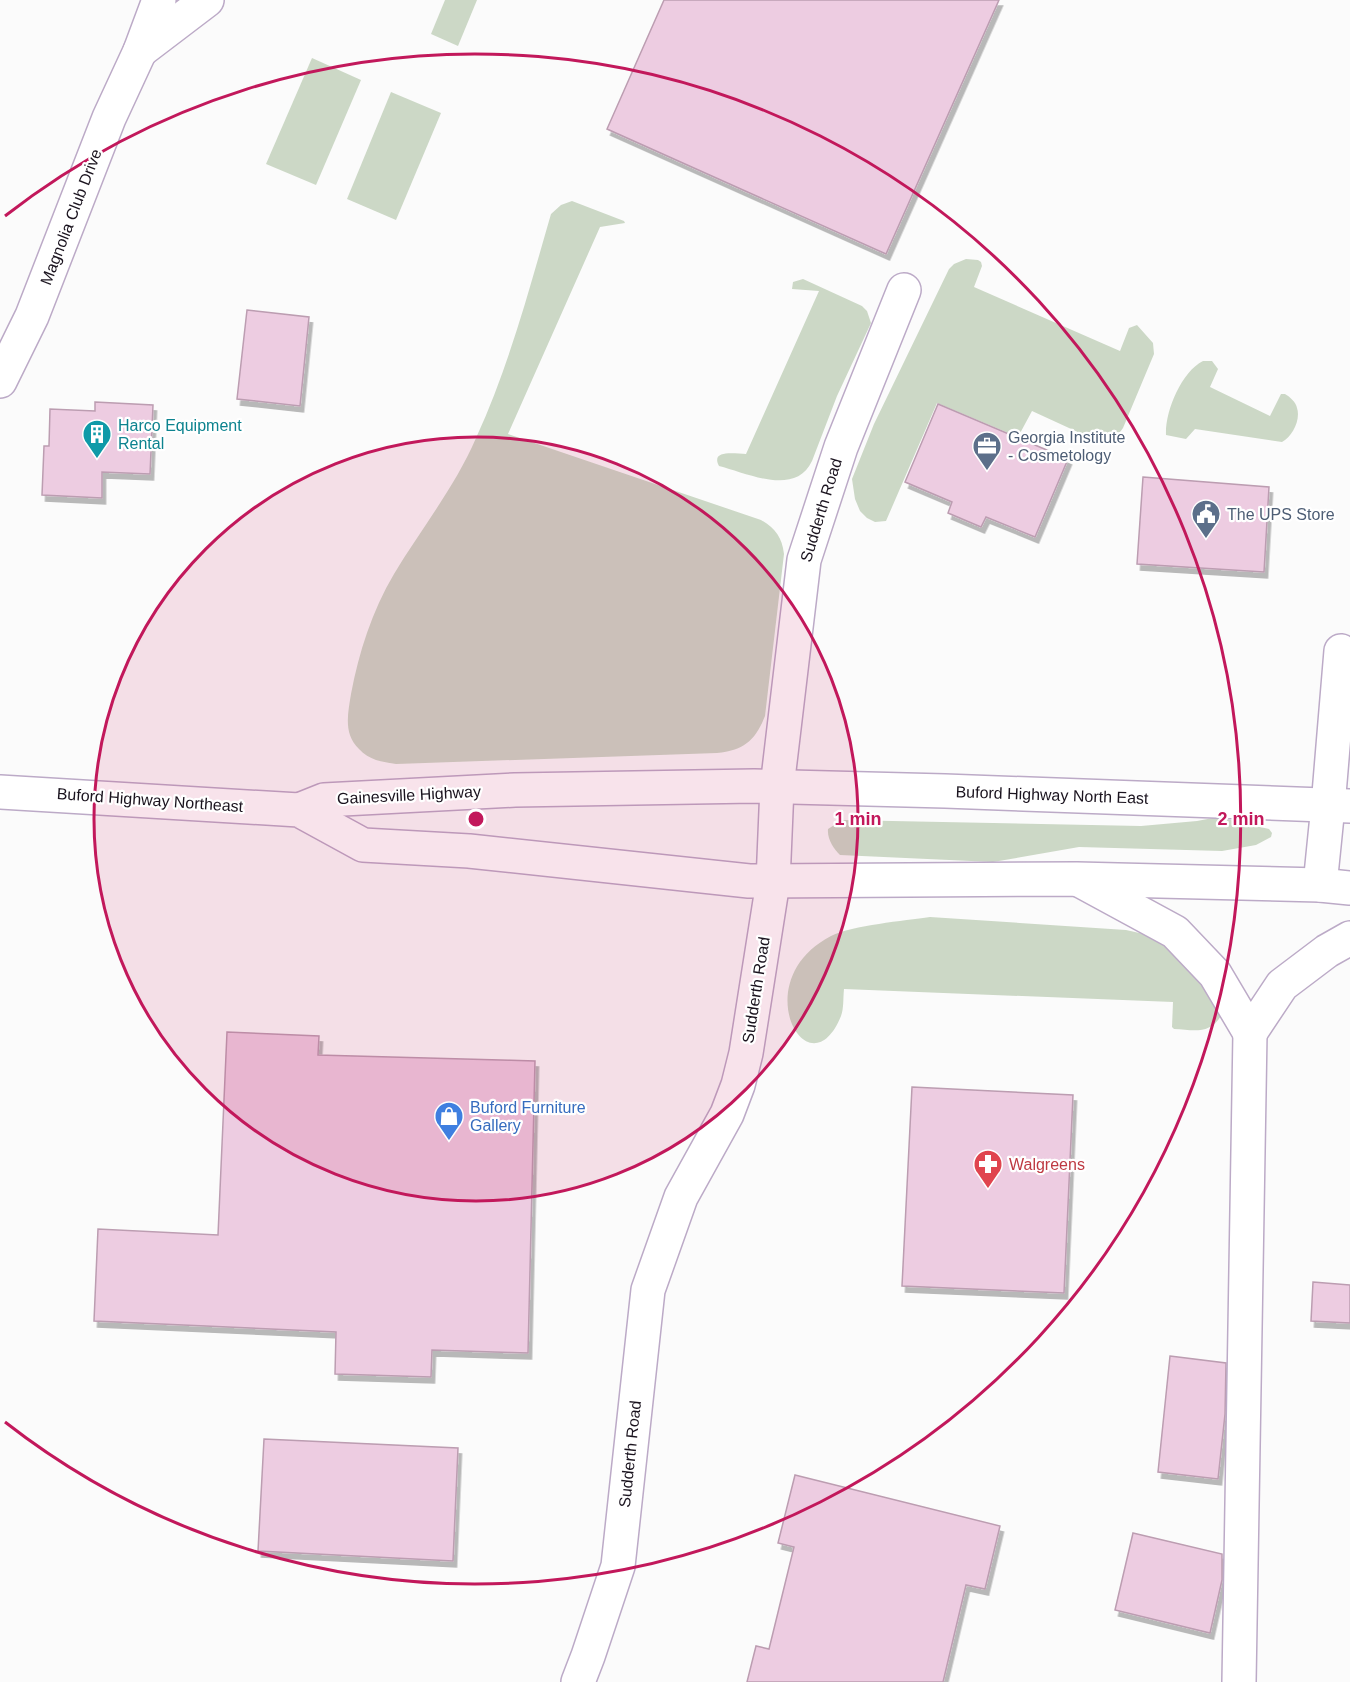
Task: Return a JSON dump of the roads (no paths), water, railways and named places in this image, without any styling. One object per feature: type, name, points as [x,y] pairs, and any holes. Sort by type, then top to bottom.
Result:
[{"type":"street","name":"Magnolia Club Drive","points":[[0,381],[32,316],[109,118],[140,51],[159,0]]},
{"type":"street","name":"Magnolia Club Drive","points":[[140,51],[207,0]]},
{"type":"street","name":"Sudderth Road","points":[[578,1682],[618,1566],[648,1290],[681,1197],[727,1114],[738,1085],[746,1053],[773,882],[765,787],[804,560],[841,447],[904,290]]},
{"type":"street","points":[[773,882],[1077,879],[1335,887],[1339,806],[1341,651]]},
{"type":"street","name":"Buford Highway North East","points":[[765,787],[945,790],[1339,806]]},
{"type":"street","name":"Gainesville Highway","points":[[299,810],[324,800],[515,789],[765,787]]},
{"type":"street","name":"Buford Highway Northeast","points":[[0,792],[299,810]]},
{"type":"street","name":"Gainesville Highway","points":[[299,810],[363,845],[469,851],[713,878],[773,882]]},
{"type":"street","points":[[1077,879],[1175,932],[1215,974],[1250,1033],[1239,1682]]},
{"type":"street","points":[[1250,1033],[1282,985],[1327,951],[1350,938]]},
{"type":"place","name":"Harco Equipment Rental","points":[[97,460]]},
{"type":"place","name":"Georgia Institute - Cosmetology","points":[[987,472]]},
{"type":"place","name":"The UPS Store","points":[[1206,540]]},
{"type":"place","name":"Buford Furniture Gallery","points":[[449,1142]]},
{"type":"place","name":"Walgreens","points":[[988,1190]]}]
